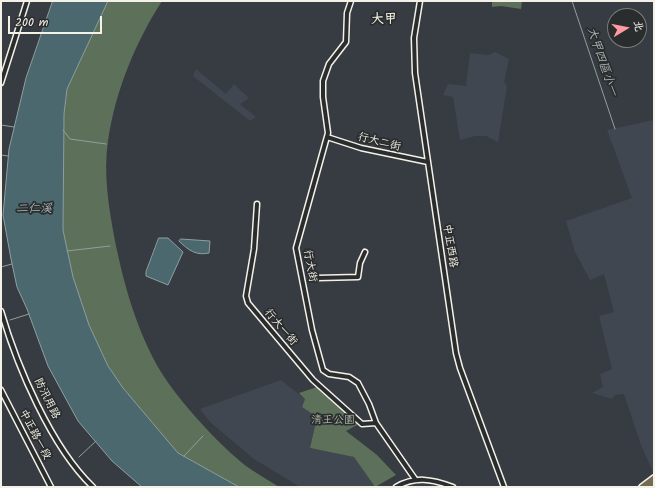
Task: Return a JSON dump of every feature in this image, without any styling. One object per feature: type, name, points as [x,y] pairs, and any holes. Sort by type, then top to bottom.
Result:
[{"type":"main road","points":[[642,487],[654,478]]},
{"type":"main road","points":[[650,487],[654,484]]},
{"type":"street","points":[[1,83],[27,1]]},
{"type":"street","name":"行大街","points":[[351,1],[347,13],[346,42],[329,64],[323,81],[323,97],[328,129],[327,137],[296,248],[317,354],[323,370],[329,374],[349,377],[358,383],[369,404],[376,423],[414,479]]},
{"type":"street","name":"中正西路","points":[[420,1],[415,29],[413,55],[458,362],[504,487]]},
{"type":"street","name":"行大二街","points":[[327,137],[361,148],[428,162]]},
{"type":"street","name":"行大一街","points":[[257,204],[254,249],[246,296],[248,303],[323,390],[362,424],[376,423]]},
{"type":"street","points":[[317,278],[358,277],[360,263],[366,252]]},
{"type":"street","name":"防汛用路","points":[[1,311],[21,368],[47,422],[75,467],[93,487]]},
{"type":"street","name":"中正路一段","points":[[1,390],[51,487]]},
{"type":"street","points":[[396,487],[414,479],[436,482],[453,487]]},
{"type":"shaded area","points":[[495,52],[509,59],[504,82],[507,86],[498,142],[486,136],[475,136],[460,140],[453,97],[443,95],[448,84],[466,86],[470,53],[488,55]]},
{"type":"shaded area","points":[[196,69],[226,94],[234,84],[249,98],[240,104],[256,117],[250,121],[193,76]]},
{"type":"shaded area","points":[[654,120],[653,472],[641,445],[624,394],[615,395],[612,399],[592,393],[603,387],[600,374],[612,369],[599,316],[614,312],[604,274],[590,280],[575,252],[566,221],[632,198],[607,130]]},
{"type":"shaded area","points":[[281,380],[305,399],[302,407],[317,416],[310,448],[354,457],[375,487],[300,487],[254,459],[210,422],[200,409]]},
{"type":"green space","points":[[108,1],[162,1],[143,34],[121,86],[111,123],[108,141],[106,166],[107,191],[115,241],[132,308],[153,357],[161,372],[178,396],[212,435],[235,457],[246,466],[279,487],[239,487],[178,453],[123,388],[108,366],[89,325],[73,277],[63,230],[64,114],[67,89]]},
{"type":"green space","points":[[492,1],[522,1],[521,9],[501,6],[492,7]]},
{"type":"green space","name":"清王公園","points":[[320,386],[353,416],[357,425],[346,431],[377,455],[396,475],[375,487],[354,457],[310,448],[317,417],[302,407],[305,399],[299,393]]},
{"type":"water","name":"二仁溪","points":[[53,1],[108,1],[67,89],[64,114],[63,230],[73,277],[89,325],[108,366],[123,388],[178,453],[239,487],[142,487],[112,461],[78,421],[48,366],[27,309],[17,287],[3,215],[9,149],[26,78]]},
{"type":"water","points":[[159,238],[168,238],[183,252],[168,285],[146,276],[146,272]]},
{"type":"water","points":[[181,239],[210,241],[209,253],[200,254],[192,252],[179,241]]},
{"type":"waterway","name":"大甲四區小一","points":[[572,1],[615,129]]},
{"type":"waterway","points":[[1,125],[14,127]]},
{"type":"waterway","points":[[63,130],[70,139],[106,144]]},
{"type":"waterway","points":[[1,155],[8,156]]},
{"type":"waterway","points":[[67,251],[110,246]]},
{"type":"waterway","points":[[1,267],[12,264]]},
{"type":"waterway","points":[[10,320],[29,314]]},
{"type":"waterway","points":[[184,456],[203,436]]},
{"type":"waterway","points":[[79,457],[96,441]]},
{"type":"district","name":"大甲","points":[[384,21]]}]
